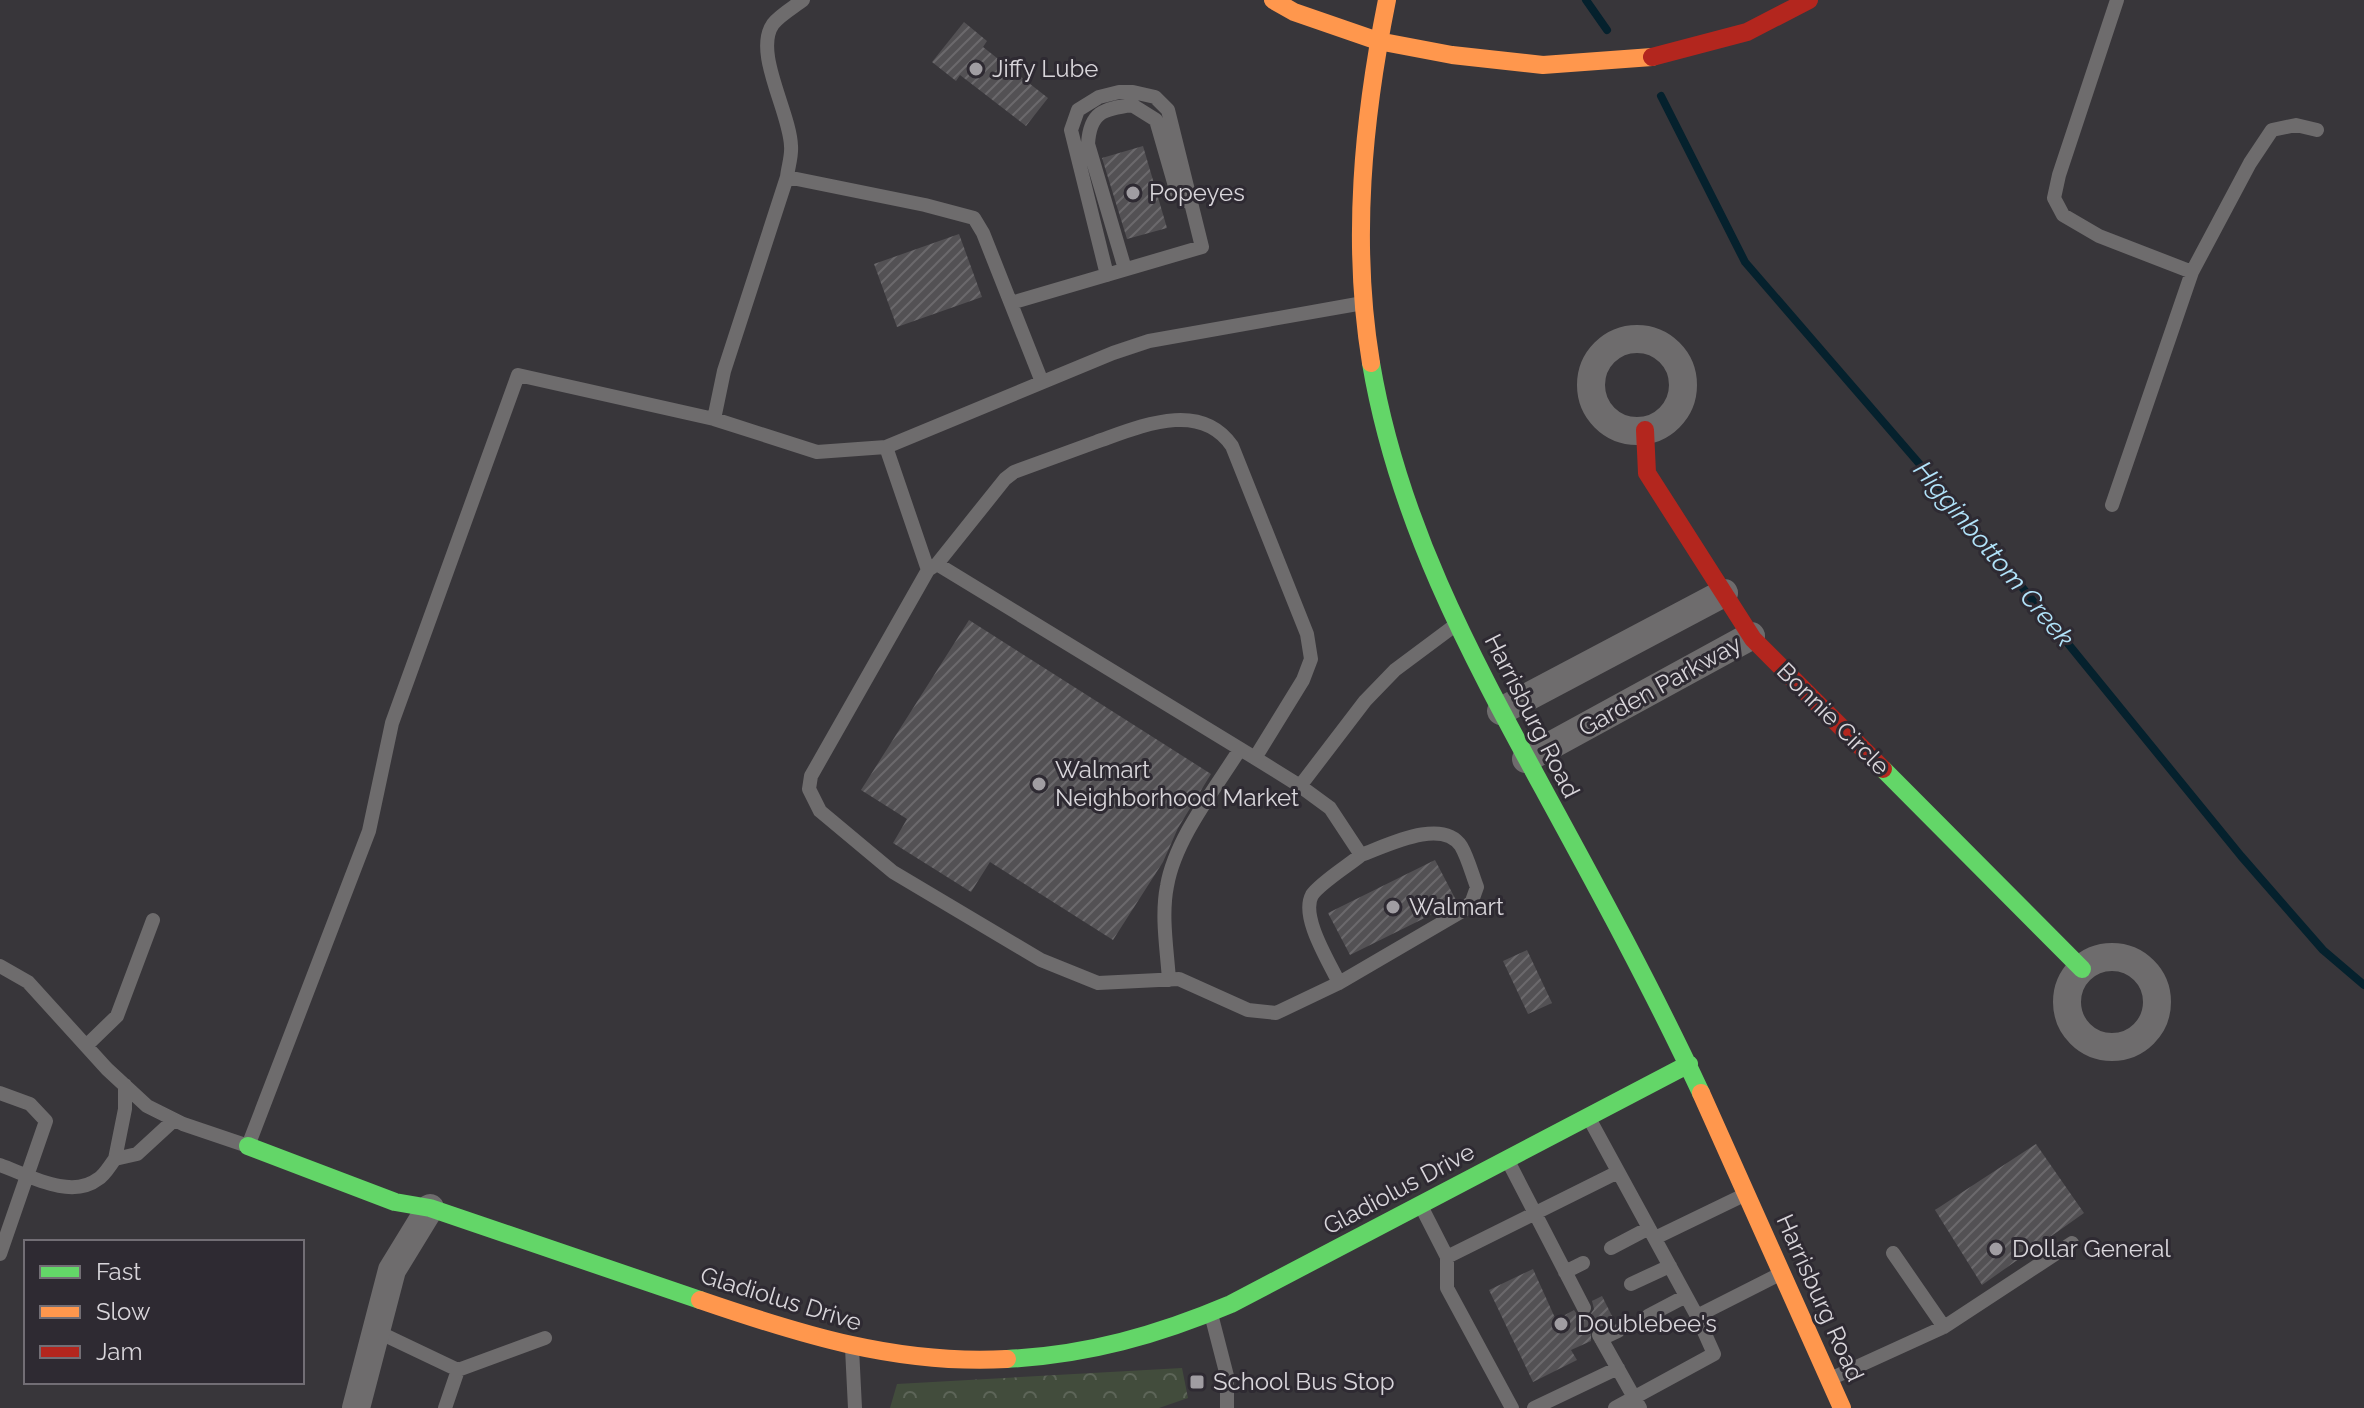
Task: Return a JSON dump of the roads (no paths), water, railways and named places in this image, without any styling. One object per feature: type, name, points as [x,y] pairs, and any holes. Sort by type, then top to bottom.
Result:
[{"type":"street","points":[[1273,0],[1294,12],[1378,41],[1452,55],[1543,65],[1646,59],[1747,32],[1809,0]]},
{"type":"street","name":"Harrisburg Road","points":[[1387,0],[1369,84],[1361,191],[1365,303],[1372,369],[1392,460],[1424,551],[1457,623],[1689,1064],[1842,1408]]},
{"type":"street","name":"Bonnie Circle","points":[[1645,430],[1647,473],[1751,636],[2082,969]]},
{"type":"street","points":[[1501,711],[1724,593]]},
{"type":"street","name":"Garden Parkway","points":[[1526,759],[1751,636]]},
{"type":"street","name":"Gladiolus Drive","points":[[248,1146],[395,1202],[430,1208],[792,1332],[852,1347],[931,1359],[994,1361],[1096,1349],[1174,1328],[1211,1313],[1357,1240],[1372,1229],[1689,1064]]},
{"type":"street","points":[[356,1408],[392,1270],[430,1208]]},
{"type":"lane","points":[[714,419],[724,371],[787,177],[792,147],[786,115],[768,61],[767,40],[773,24],[803,0]]},
{"type":"lane","points":[[2113,2],[2054,198],[2063,215],[2099,236],[2192,272]]},
{"type":"lane","points":[[1011,303],[1107,275],[1125,269],[1202,247],[1168,110],[1155,97],[1133,92],[1099,97],[1078,110],[1071,130],[1107,275]]},
{"type":"lane","points":[[1125,269],[1088,144],[1089,129],[1098,114],[1132,105],[1156,120],[1177,193],[1191,204]]},
{"type":"lane","points":[[2112,505],[2192,272],[2250,163],[2272,130],[2296,125],[2317,130]]},
{"type":"lane","points":[[787,177],[974,218],[983,233],[1042,382]]},
{"type":"lane","points":[[0,966],[28,982],[86,1046],[147,1106],[174,1120],[248,1146],[369,831],[392,723],[518,375],[714,419],[817,452],[886,447],[1149,341],[1365,303]]},
{"type":"lane","points":[[1255,758],[1303,680],[1311,659],[1307,634],[1232,446],[1223,433],[1204,424],[1177,419],[1152,422],[1014,472],[997,488],[933,567],[811,776],[809,789],[820,811],[893,872],[1041,960],[1098,983],[1179,979],[1248,1010],[1276,1013],[1339,983],[1464,910],[1472,901],[1477,887],[1460,844],[1446,836],[1423,834],[1361,855],[1313,893],[1308,908],[1311,923],[1339,983]]},
{"type":"lane","points":[[886,447],[933,567],[1300,786],[1330,808],[1361,855]]},
{"type":"lane","points":[[1300,786],[1365,701],[1395,670],[1457,623]]},
{"type":"lane","points":[[1169,980],[1164,910],[1167,884],[1189,831],[1240,749]]},
{"type":"lane","points":[[86,1046],[117,1016],[153,920]]},
{"type":"lane","points":[[0,1165],[56,1185],[77,1188],[98,1180],[115,1159],[125,1109],[125,1085]]},
{"type":"lane","points":[[0,1093],[30,1104],[46,1121],[0,1254]]},
{"type":"lane","points":[[1588,1117],[1697,1316],[1714,1354],[1637,1402],[1615,1408]]},
{"type":"lane","points":[[115,1159],[137,1154],[174,1120]]},
{"type":"lane","points":[[1507,1159],[1584,1308]]},
{"type":"lane","points":[[1447,1257],[1618,1172]]},
{"type":"lane","points":[[1611,1248],[1747,1193]]},
{"type":"lane","points":[[1420,1204],[1447,1257],[1447,1288],[1512,1408]]},
{"type":"lane","points":[[1830,1379],[1944,1327],[2072,1243]]},
{"type":"lane","points":[[1893,1253],[1944,1327]]},
{"type":"lane","points":[[1565,1272],[1583,1263]]},
{"type":"lane","points":[[1631,1284],[1670,1266]]},
{"type":"lane","points":[[1697,1316],[1784,1272]]},
{"type":"lane","points":[[1648,1316],[1686,1296]]},
{"type":"lane","points":[[1211,1313],[1227,1376],[1227,1408]]},
{"type":"lane","points":[[376,1331],[458,1370],[545,1338]]},
{"type":"lane","points":[[1618,1331],[1600,1337],[1637,1402]]},
{"type":"lane","points":[[852,1347],[855,1408]]},
{"type":"lane","points":[[1534,1408],[1618,1368]]},
{"type":"lane","points":[[445,1408],[458,1370]]},
{"type":"waterway","name":"Higginbottom Creek","points":[[1586,0],[1607,30]]},
{"type":"waterway","name":"Higginbottom Creek","points":[[1661,96],[1745,262],[1955,505],[2241,856],[2323,950],[2364,985]]},
{"type":"place","name":"Jiffy Lube","points":[[976,69]]},
{"type":"place","name":"Popeyes","points":[[1133,193]]},
{"type":"place","name":"Walmart Neighborhood Market","points":[[1039,784]]},
{"type":"place","name":"Walmart","points":[[1393,907]]},
{"type":"place","name":"Dollar General","points":[[1996,1249]]},
{"type":"place","name":"Doublebee's","points":[[1561,1324]]},
{"type":"place","name":"School Bus Stop","points":[[1197,1382]]}]
